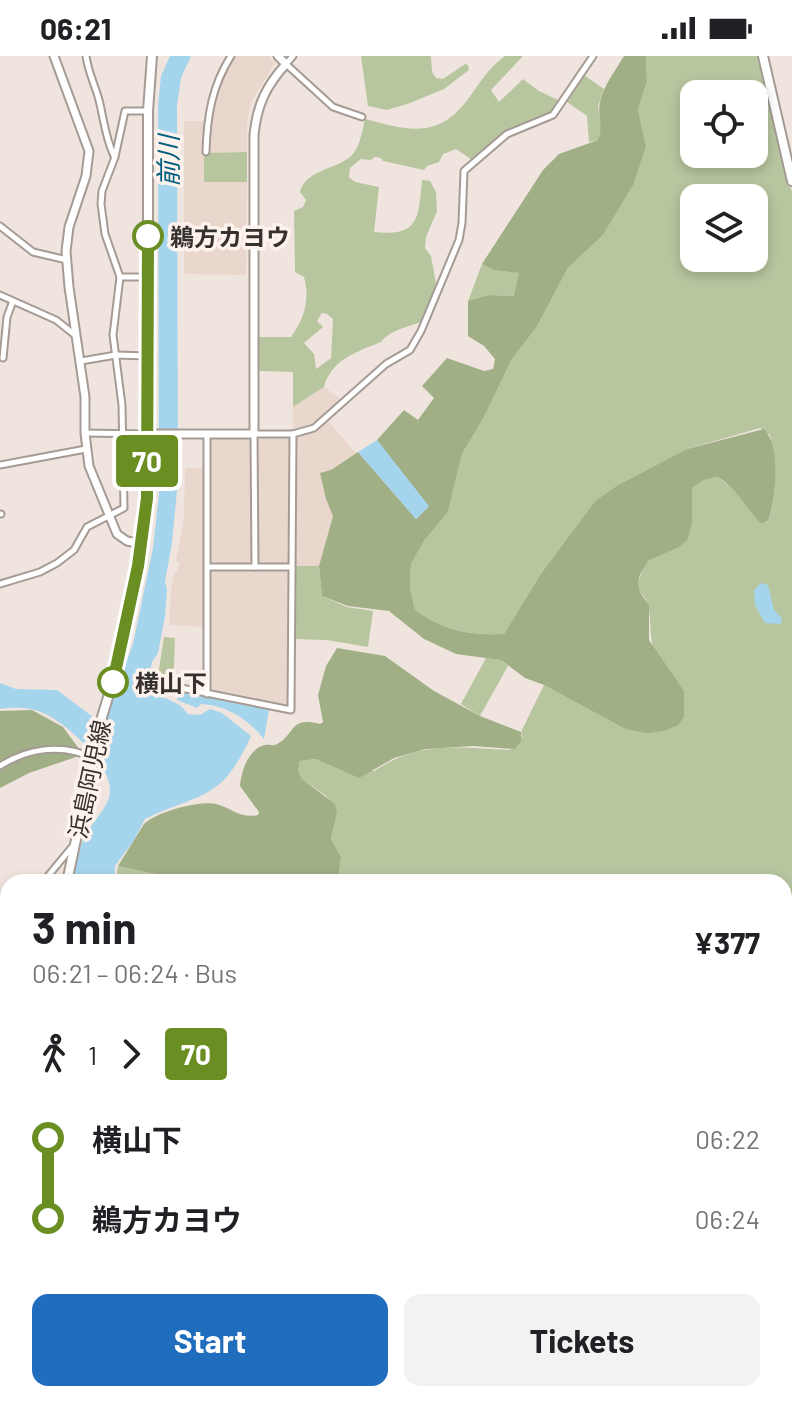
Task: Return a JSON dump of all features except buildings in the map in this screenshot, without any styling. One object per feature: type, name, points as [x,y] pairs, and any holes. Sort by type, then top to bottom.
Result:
[{"type":"main road","name":"浜島阿児線","points":[[69,874],[102,717],[119,661],[142,544],[147,498],[151,434],[148,111],[152,56]]},
{"type":"main road","points":[[763,56],[792,181]]},
{"type":"street","points":[[54,56],[90,157],[69,227],[67,260],[81,361],[89,466],[107,516],[123,539],[142,544]]},
{"type":"street","points":[[86,56],[99,100],[103,129],[115,157]]},
{"type":"street","points":[[206,152],[211,103],[216,85],[231,56]]},
{"type":"street","points":[[278,56],[333,107],[362,117]]},
{"type":"street","points":[[255,567],[254,135],[264,92],[293,56]]},
{"type":"street","points":[[85,433],[293,434],[320,424],[386,364],[410,350],[416,341],[459,240],[464,171],[507,134],[553,115],[593,56]]},
{"type":"street","points":[[0,584],[40,572],[57,563],[74,550],[87,527],[124,508],[122,434],[113,335],[120,277],[109,250],[101,204],[125,111],[148,111]]},
{"type":"street","points":[[0,226],[33,252],[67,260]]},
{"type":"street","points":[[120,277],[148,277]]},
{"type":"street","points":[[0,295],[56,320],[78,339]]},
{"type":"street","points":[[3,358],[3,330],[13,301]]},
{"type":"street","points":[[81,361],[116,355],[148,356]]},
{"type":"street","points":[[207,434],[207,694]]},
{"type":"street","points":[[176,687],[291,710],[293,434]]},
{"type":"street","points":[[0,465],[86,449]]},
{"type":"street","points":[[207,567],[291,567]]},
{"type":"street","points":[[0,766],[19,756],[56,748],[71,749],[93,757]]},
{"type":"street","points":[[50,874],[76,843]]},
{"type":"shaded area","points":[[232,56],[269,56],[275,63],[251,102],[247,152],[205,153],[205,182],[247,182],[246,275],[184,274],[184,121],[207,121],[211,101]]},
{"type":"shaded area","points":[[324,387],[346,403],[328,421],[356,453],[331,470],[326,499],[333,516],[319,566],[294,566],[291,708],[204,690],[204,627],[169,625],[171,591],[174,572],[178,571],[179,562],[176,561],[184,518],[185,468],[205,468],[205,430],[293,431],[293,407]]},
{"type":"green space","points":[[361,56],[431,56],[432,72],[436,78],[443,79],[465,64],[469,70],[444,89],[387,110],[368,106]]},
{"type":"green space","points":[[505,56],[523,56],[491,90],[499,102],[523,79],[560,101],[552,112],[512,128],[472,160],[456,149],[443,154],[439,162],[424,170],[375,157],[371,160],[361,159],[350,168],[349,177],[355,182],[379,187],[374,232],[389,233],[408,228],[417,214],[422,180],[430,181],[436,192],[437,211],[426,237],[425,248],[431,256],[436,283],[423,321],[395,331],[381,342],[344,359],[327,378],[324,387],[293,407],[293,372],[258,371],[258,337],[291,337],[303,315],[306,293],[304,277],[295,272],[294,211],[303,207],[306,200],[300,192],[303,184],[354,153],[365,119],[408,128],[433,126],[445,121],[457,112]],"holes":[[[322,313],[333,319],[331,358],[316,369],[314,354],[304,343],[323,327],[317,321]]]},
{"type":"green space","points":[[624,56],[646,56],[647,81],[638,110],[646,146],[633,185],[602,236],[568,268],[536,328],[512,359],[462,454],[448,512],[424,541],[411,564],[410,588],[415,610],[446,627],[468,633],[504,634],[540,575],[595,501],[687,449],[764,429],[773,447],[775,460],[775,487],[768,521],[760,523],[736,492],[718,477],[704,480],[692,488],[692,524],[687,540],[648,561],[640,574],[640,592],[649,606],[649,640],[684,691],[684,717],[678,725],[647,733],[625,729],[525,678],[501,660],[456,654],[424,639],[389,611],[348,606],[322,596],[319,566],[333,516],[320,473],[331,470],[358,452],[416,519],[428,507],[377,440],[404,410],[418,420],[434,398],[422,386],[447,358],[484,371],[493,369],[495,359],[484,346],[468,336],[468,301],[488,295],[514,296],[519,273],[494,270],[482,264],[543,170],[559,154],[598,140],[602,96]]},
{"type":"green space","points":[[646,56],[758,56],[763,80],[680,80],[680,168],[768,168],[768,100],[785,174],[792,191],[792,874],[339,874],[341,857],[331,839],[337,813],[326,796],[302,779],[298,771],[300,761],[316,759],[333,766],[374,771],[391,761],[424,750],[510,750],[522,736],[521,732],[544,685],[625,729],[655,651],[648,605],[638,583],[648,561],[670,551],[692,524],[692,488],[704,480],[718,477],[739,494],[756,518],[768,522],[773,500],[774,468],[770,435],[760,428],[687,449],[595,501],[540,575],[504,634],[458,630],[415,610],[410,588],[411,564],[424,541],[448,512],[462,454],[512,359],[536,328],[568,268],[602,236],[646,146],[638,110],[647,81]]},
{"type":"green space","points":[[584,75],[604,89],[598,106],[602,132],[598,140],[589,142],[587,116],[567,102]]},
{"type":"green space","points":[[247,152],[247,182],[204,182],[204,153]]},
{"type":"green space","points":[[482,264],[494,270],[520,273],[515,296],[488,295],[468,301]]},
{"type":"green space","points":[[294,566],[319,566],[322,596],[347,607],[373,611],[368,647],[327,640],[292,639]]},
{"type":"green space","points":[[164,637],[175,638],[173,694],[156,688]]},
{"type":"green space","points":[[337,648],[385,656],[434,691],[480,716],[521,732],[521,741],[515,749],[473,746],[426,749],[394,758],[359,778],[316,759],[300,761],[298,771],[302,779],[335,804],[337,813],[331,839],[341,857],[339,874],[155,874],[118,866],[144,824],[168,811],[209,803],[241,814],[258,815],[259,812],[240,786],[246,762],[259,747],[277,744],[298,724],[323,722],[318,695],[326,666]]},
{"type":"green space","points":[[486,658],[501,660],[508,666],[480,716],[461,704]]},
{"type":"green space","points":[[32,710],[63,727],[80,750],[76,757],[29,773],[0,788],[0,711]]},
{"type":"green space","points":[[118,866],[155,874],[117,874]]},
{"type":"water","name":"前川","points":[[170,56],[191,56],[181,78],[177,105],[178,480],[165,582],[165,617],[147,688],[181,706],[188,714],[200,715],[210,709],[222,713],[251,736],[230,773],[220,784],[196,798],[145,819],[115,866],[114,874],[74,874],[84,839],[109,797],[108,781],[86,746],[53,718],[28,709],[0,709],[0,683],[16,689],[57,690],[105,726],[112,693],[133,644],[153,548],[159,493],[158,106],[161,76]]},
{"type":"water","points":[[377,440],[429,506],[416,519],[358,452]]},
{"type":"water","points":[[761,583],[768,585],[774,610],[782,618],[781,624],[765,623],[755,605],[754,590]]},
{"type":"water","points":[[179,691],[269,710],[264,739],[244,719],[228,710],[201,704],[197,708],[177,700]]},
{"type":"bus line","name":"70","points":[[113,682],[138,566],[147,498],[148,236]]},
{"type":"place","name":"鵜方カヨウ","points":[[148,236]]},
{"type":"place","name":"横山下","points":[[113,682]]}]
